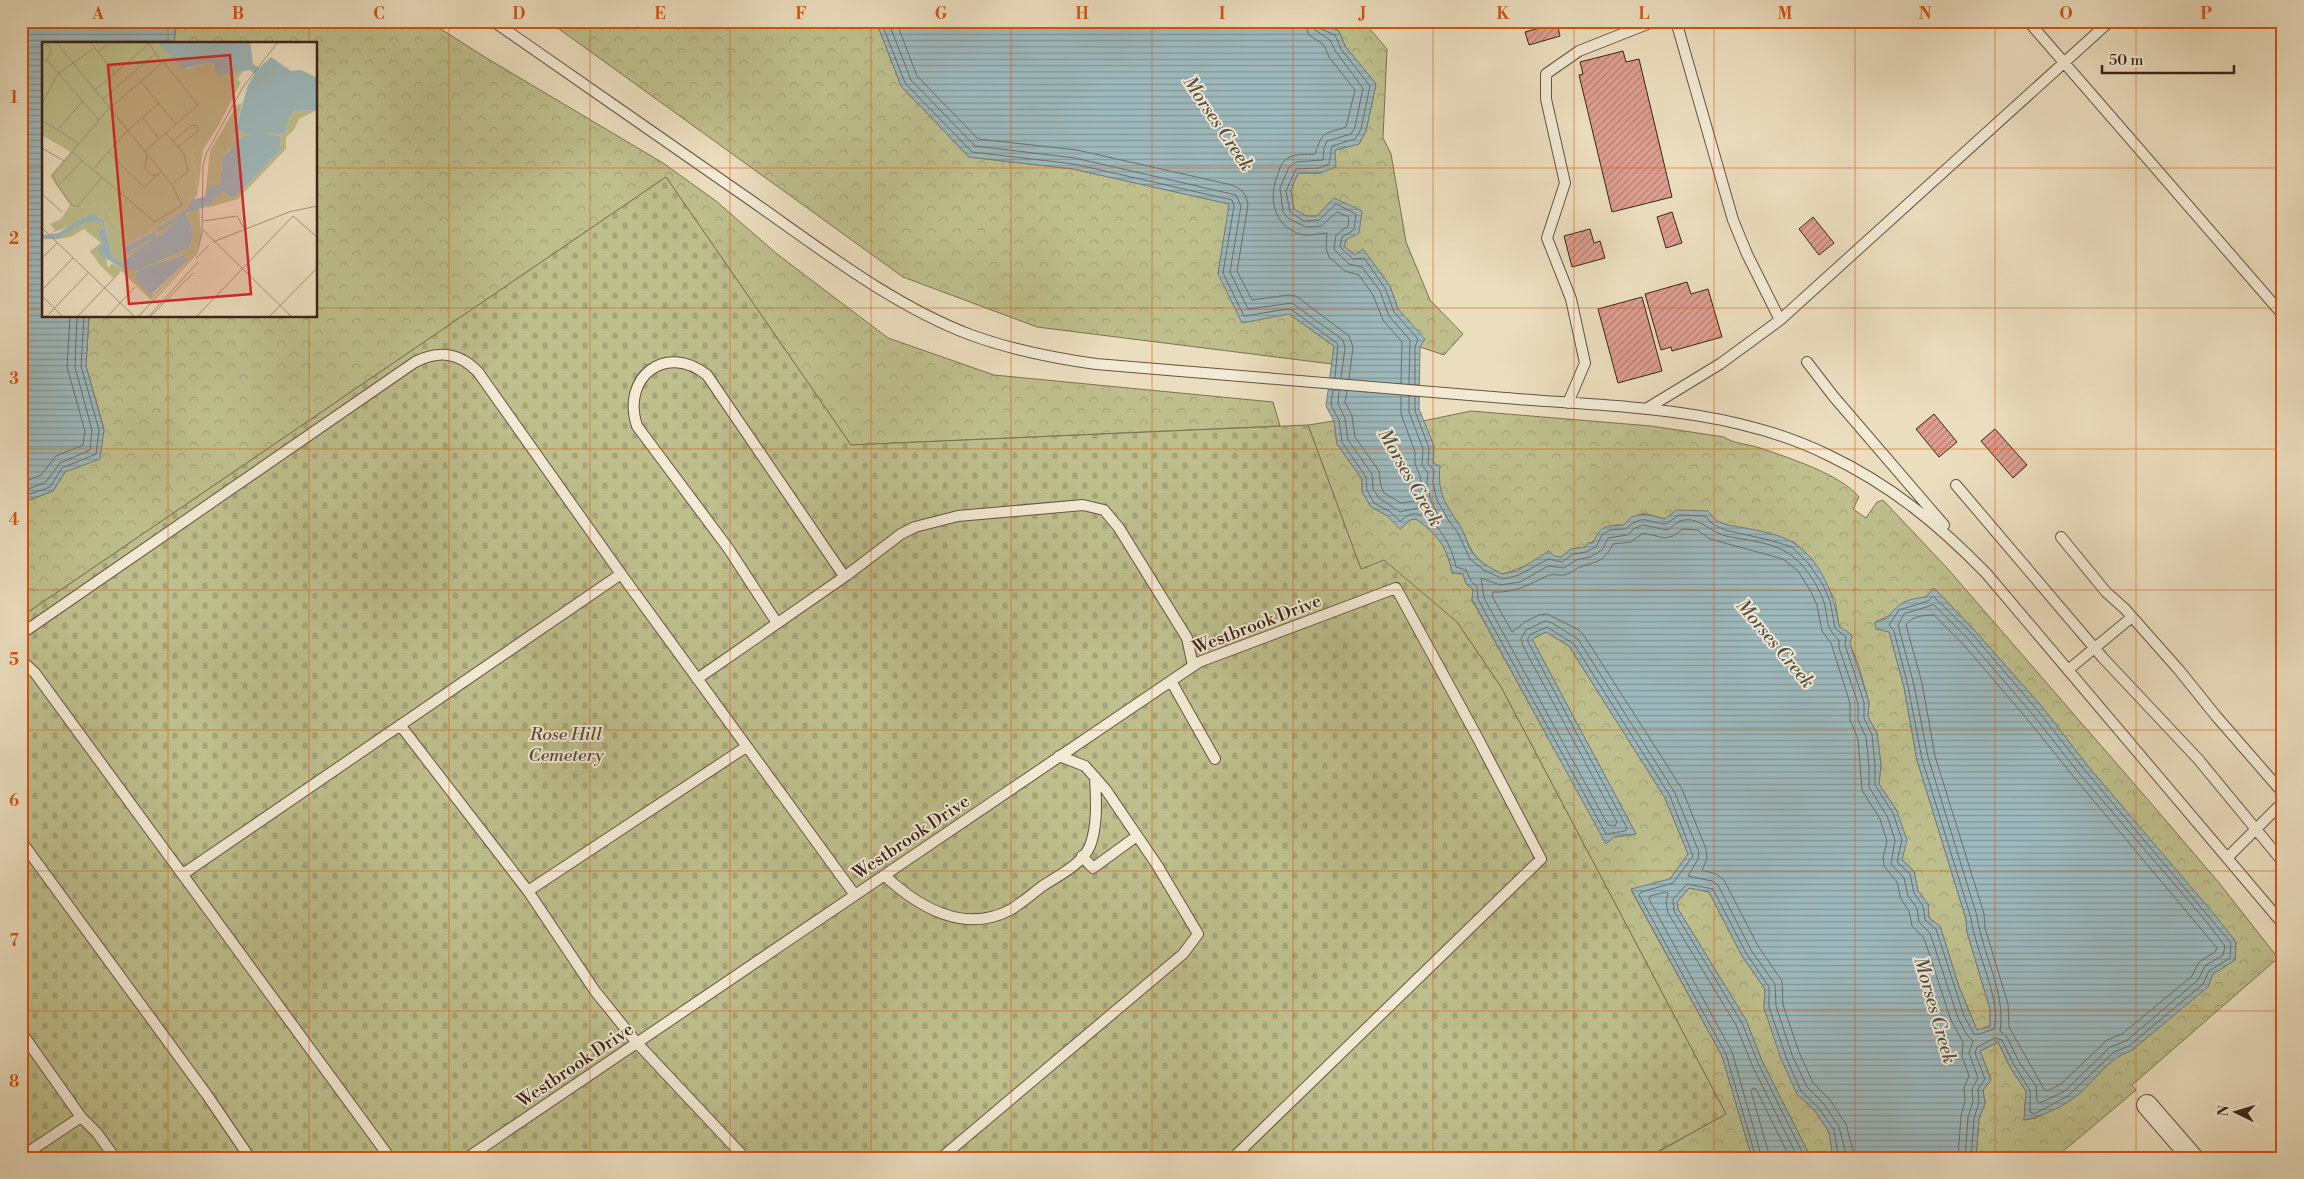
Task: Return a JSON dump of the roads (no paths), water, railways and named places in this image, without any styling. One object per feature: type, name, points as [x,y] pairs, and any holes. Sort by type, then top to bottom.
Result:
[{"type":"street","points":[[2147,1105],[2193,1158]]},
{"type":"lane","points":[[494,21],[853,271],[928,315],[970,335],[1053,358],[1327,384],[1646,409],[1695,415],[1740,425],[1787,439],[1828,455],[1915,507],[1952,538],[1986,573]]},
{"type":"lane","points":[[1568,403],[1585,363],[1571,299],[1547,238],[1565,183],[1546,99],[1546,74],[1579,51],[1655,21]]},
{"type":"lane","points":[[1676,21],[1733,220],[1746,254],[1780,320]]},
{"type":"lane","points":[[2028,21],[2283,316]]},
{"type":"lane","points":[[1646,409],[1720,364],[1780,320],[2110,21]]},
{"type":"lane","points":[[21,634],[415,362],[439,353],[450,354],[461,358],[478,372],[621,574],[855,895]]},
{"type":"lane","points":[[777,622],[728,548],[637,426],[632,413],[634,395],[641,380],[654,368],[668,362],[682,362],[698,368],[707,375],[844,576]]},
{"type":"lane","points":[[1807,362],[1834,397],[1986,573],[2283,924]]},
{"type":"lane","points":[[1956,485],[2094,647],[2198,759],[2283,862]]},
{"type":"lane","points":[[697,679],[901,534],[916,527],[944,518],[1077,506],[1094,507],[1104,510],[1119,528],[1188,638],[1193,666]]},
{"type":"lane","points":[[2061,537],[2106,592],[2132,617],[2283,793]]},
{"type":"lane","points":[[183,874],[621,574]]},
{"type":"lane","name":"Westbrook Drive","points":[[467,1158],[1193,666],[1396,588],[1475,733],[1540,859],[1233,1158]]},
{"type":"lane","points":[[2068,670],[2132,617]]},
{"type":"lane","points":[[21,660],[35,673],[390,1158]]},
{"type":"lane","points":[[1171,681],[1214,759]]},
{"type":"lane","points":[[400,724],[528,891],[595,991],[637,1042],[744,1158]]},
{"type":"lane","points":[[528,891],[746,747]]},
{"type":"lane","points":[[941,1158],[1183,954],[1198,934],[1137,836],[1095,777],[1085,766],[1059,756]]},
{"type":"lane","points":[[884,875],[900,890],[925,907],[956,919],[987,918],[1011,910],[1076,865],[1090,846],[1096,810],[1095,777]]},
{"type":"lane","points":[[2227,858],[2283,802]]},
{"type":"lane","points":[[1082,856],[1093,868],[1137,836]]},
{"type":"lane","points":[[21,841],[207,1095],[250,1158]]},
{"type":"lane","points":[[21,1032],[81,1117],[97,1133],[115,1158]]},
{"type":"lane","points":[[21,1157],[81,1117]]},
{"type":"water","points":[[21,21],[176,21],[174,42],[42,42],[42,318],[89,318],[86,366],[104,430],[100,459],[65,472],[53,491],[29,500],[21,514]]},
{"type":"water","name":"Morses Creek","points":[[876,21],[1321,21],[1325,25],[1339,31],[1345,46],[1376,84],[1366,131],[1359,144],[1335,150],[1336,167],[1320,173],[1298,173],[1291,190],[1294,209],[1306,216],[1317,216],[1334,198],[1362,211],[1359,233],[1346,240],[1344,246],[1355,255],[1363,249],[1390,286],[1398,309],[1425,339],[1420,347],[1419,409],[1434,446],[1433,463],[1440,466],[1440,485],[1444,500],[1462,529],[1469,547],[1475,556],[1502,574],[1517,571],[1549,551],[1554,556],[1561,557],[1571,549],[1585,547],[1588,543],[1593,543],[1599,532],[1605,527],[1624,525],[1633,517],[1643,514],[1665,519],[1676,510],[1708,511],[1717,521],[1727,525],[1780,536],[1788,539],[1804,551],[1819,569],[1825,580],[1834,603],[1839,626],[1852,635],[1850,644],[1869,702],[1868,717],[1877,733],[1881,765],[1879,784],[1897,811],[1907,840],[1902,860],[1914,871],[1918,891],[1928,904],[1929,918],[1940,926],[1959,987],[1977,1030],[1990,1026],[1990,1009],[1967,932],[1966,919],[1917,760],[1904,687],[1889,632],[1876,629],[1875,622],[1888,618],[1904,602],[1926,597],[1934,588],[1976,632],[2043,708],[2087,765],[2214,914],[2236,942],[2235,960],[2213,974],[2208,987],[2131,1051],[2106,1066],[2079,1094],[2061,1106],[2042,1115],[2024,1120],[2026,1091],[2010,1067],[1998,1042],[1980,1051],[1991,1080],[1983,1090],[1985,1103],[1979,1119],[1976,1158],[1838,1158],[1832,1152],[1829,1132],[1815,1111],[1797,1094],[1781,1059],[1764,1008],[1765,989],[1742,956],[1709,892],[1689,888],[1677,902],[1678,909],[1746,1020],[1762,1061],[1811,1158],[1752,1158],[1722,1056],[1631,889],[1670,879],[1688,854],[1665,798],[1569,646],[1546,632],[1532,639],[1636,834],[1614,837],[1606,844],[1472,599],[1473,589],[1466,584],[1463,574],[1452,573],[1448,556],[1436,536],[1416,519],[1410,520],[1400,529],[1386,515],[1371,507],[1362,492],[1362,479],[1337,444],[1334,421],[1326,406],[1334,346],[1289,314],[1242,323],[1218,274],[1229,204],[1073,169],[969,157],[901,86]]},
{"type":"park label","name":"Rose Hill Cemetery","points":[[566,744]]}]
